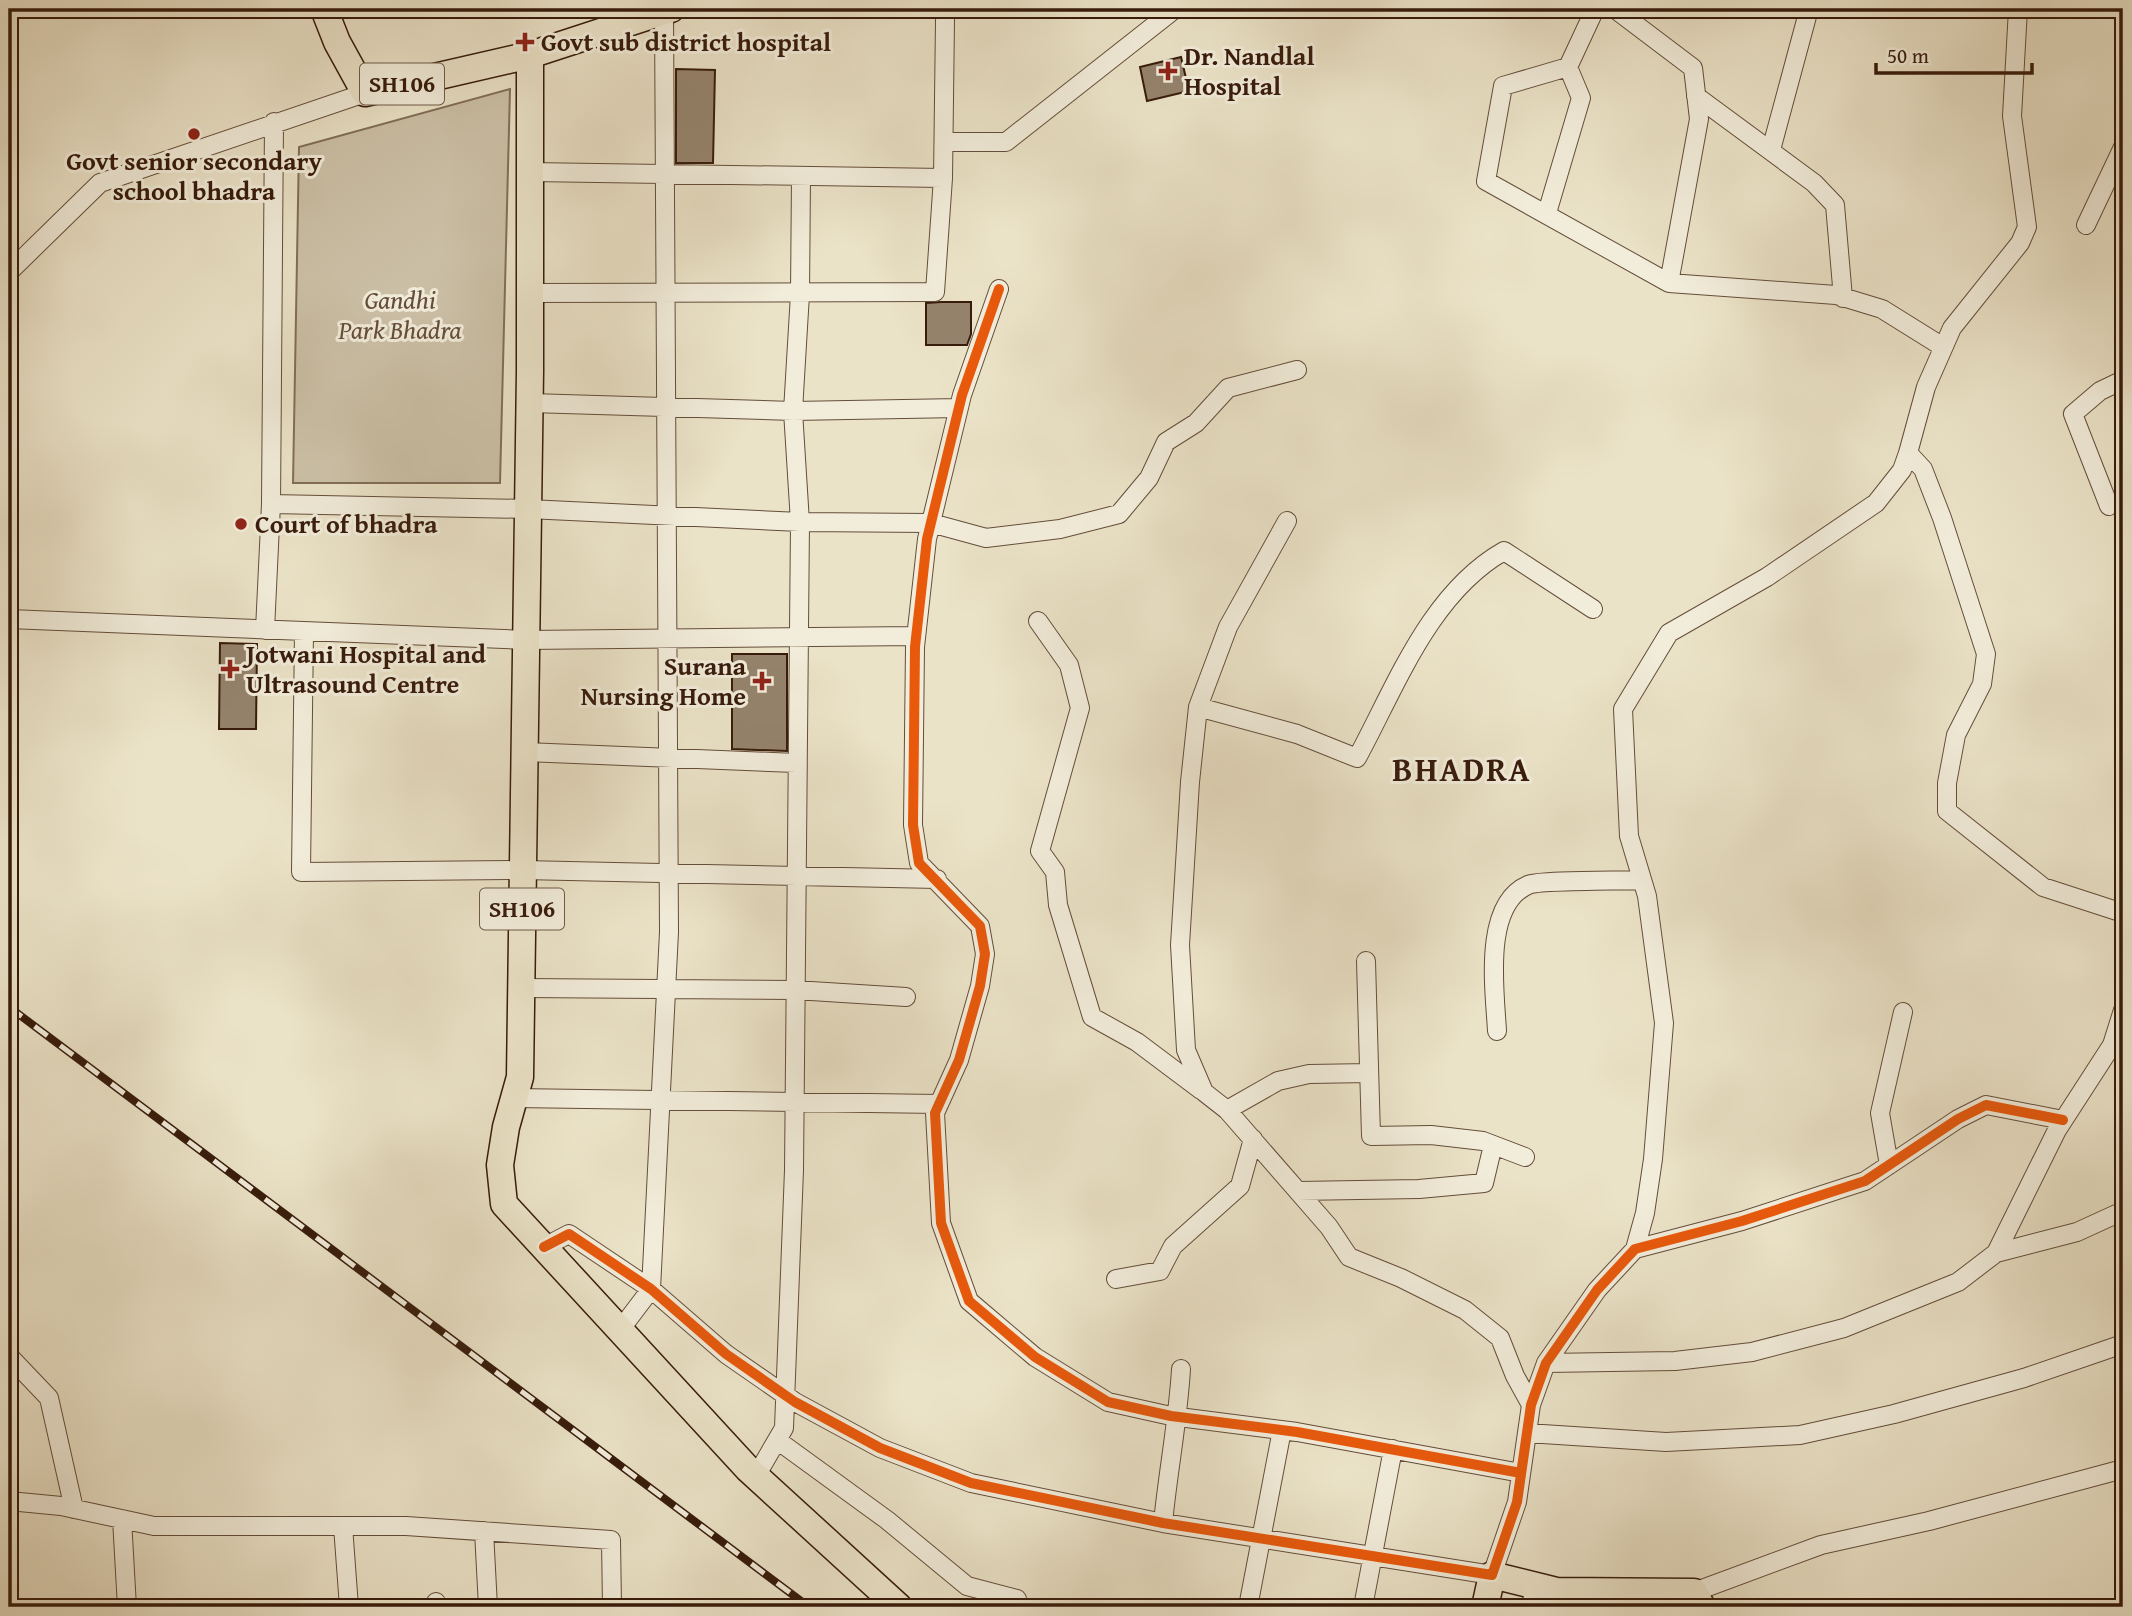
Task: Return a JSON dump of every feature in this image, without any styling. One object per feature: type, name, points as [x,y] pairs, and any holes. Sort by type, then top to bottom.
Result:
[{"type":"main road","name":"SH106","points":[[324,9],[337,42],[365,93],[530,55],[530,403],[520,1077],[500,1165],[504,1204],[756,1476],[898,1607]]},
{"type":"main road","points":[[530,55],[667,10]]},
{"type":"main road","points":[[1485,1607],[1492,1576],[1533,1597],[1698,1599]]},
{"type":"street","points":[[944,142],[1006,142],[1175,9]]},
{"type":"street","points":[[1547,213],[1581,98],[1568,67],[1595,9]]},
{"type":"street","points":[[1615,9],[1693,68],[1699,119],[1669,283]]},
{"type":"street","points":[[1771,150],[1809,9]]},
{"type":"street","points":[[544,1247],[569,1234],[651,1289],[726,1354],[785,1394],[880,1448],[971,1483],[1163,1523],[1492,1576],[1517,1502],[1531,1405],[1546,1363],[1597,1290],[1635,1249],[1645,1213],[1653,1159],[1664,1023],[1647,897],[1629,836],[1623,709],[1669,633],[1767,577],[1876,503],[1902,470],[1926,387],[1952,328],[2020,243],[2027,227],[2012,116],[2018,9]]},
{"type":"street","points":[[620,1330],[651,1289],[666,988],[669,873],[664,293],[667,10]]},
{"type":"street","points":[[530,293],[934,292],[943,178],[945,20]]},
{"type":"street","points":[[1568,67],[1503,86],[1486,181],[1669,283],[1843,298],[1882,309],[1943,347]]},
{"type":"street","points":[[9,272],[100,183],[365,93]]},
{"type":"street","points":[[1696,96],[1814,183],[1835,205],[1843,298]]},
{"type":"street","points":[[265,630],[271,504],[274,122]]},
{"type":"street","points":[[2086,225],[2123,147]]},
{"type":"street","points":[[530,172],[943,178]]},
{"type":"street","points":[[756,1476],[784,1428],[794,1101],[800,522],[793,411],[800,294],[801,177]]},
{"type":"street","points":[[999,289],[959,408],[931,523],[916,635],[913,825],[919,863],[980,926],[985,954],[980,986],[959,1060],[939,1104],[935,1124],[941,1223],[969,1301],[1035,1357],[1108,1402],[1179,1417],[1282,1430],[1521,1473]]},
{"type":"street","points":[[271,504],[528,509],[800,522],[931,523],[986,538],[1060,529],[1119,514],[1149,478],[1166,442],[1196,423],[1228,388],[1297,370]]},
{"type":"street","points":[[2109,506],[2073,414],[2100,391],[2123,380]]},
{"type":"street","points":[[530,403],[793,411],[959,408]]},
{"type":"street","points":[[1908,453],[1923,469],[1942,518],[1986,654],[1982,684],[1956,735],[1947,783],[1947,811],[2043,887],[2123,913]]},
{"type":"street","points":[[1204,1092],[1186,1050],[1180,945],[1190,782],[1198,707],[1228,627],[1287,521]]},
{"type":"street","points":[[1198,707],[1297,734],[1357,758],[1434,615],[1486,561],[1504,551],[1592,609]]},
{"type":"street","points":[[9,619],[526,640],[916,635]]},
{"type":"street","points":[[1038,621],[1069,665],[1080,708],[1040,851],[1055,872],[1058,905],[1092,1017],[1137,1042],[1227,1110],[1329,1227],[1349,1257],[1401,1278],[1465,1310],[1500,1338],[1515,1376],[1531,1405]]},
{"type":"street","points":[[304,632],[301,872],[523,870],[937,879]]},
{"type":"street","points":[[524,752],[668,760],[796,763]]},
{"type":"street","points":[[1497,1031],[1493,967],[1498,925],[1508,902],[1528,885],[1641,880]]},
{"type":"street","points":[[1366,961],[1371,1136],[1431,1135],[1483,1141],[1525,1157]]},
{"type":"street","points":[[521,988],[795,990],[906,996]]},
{"type":"street","points":[[1996,1253],[2063,1120],[2112,1045],[2123,1010]]},
{"type":"street","points":[[1889,1165],[1880,1113],[1903,1012]]},
{"type":"street","points":[[1227,1110],[1279,1081],[1309,1073],[1369,1073]]},
{"type":"street","points":[[514,1098],[939,1104]]},
{"type":"street","points":[[1635,1249],[1742,1221],[1865,1181],[1958,1119],[1986,1105],[2063,1120]]},
{"type":"street","points":[[1116,1279],[1160,1271],[1172,1247],[1240,1186],[1252,1139]]},
{"type":"street","points":[[1297,1191],[1419,1189],[1483,1182],[1493,1145]]},
{"type":"street","points":[[1546,1363],[1675,1361],[1752,1352],[1844,1328],[1958,1282],[1996,1253],[2077,1232],[2123,1211]]},
{"type":"street","points":[[1527,1433],[1666,1442],[1800,1434],[1894,1414],[1985,1389],[2123,1344]]},
{"type":"street","points":[[9,1356],[49,1398],[74,1509]]},
{"type":"street","points":[[1163,1523],[1171,1447],[1179,1417],[1181,1369]]},
{"type":"street","points":[[1248,1607],[1282,1430]]},
{"type":"street","points":[[777,1440],[887,1520],[967,1587],[1017,1599]]},
{"type":"street","points":[[1363,1607],[1393,1449]]},
{"type":"street","points":[[1698,1599],[1821,1545],[1930,1521],[2123,1469]]},
{"type":"street","points":[[9,1501],[74,1509],[154,1526],[343,1526],[484,1531],[611,1540],[612,1607]]},
{"type":"street","points":[[122,1519],[127,1607]]},
{"type":"street","points":[[343,1526],[349,1607]]},
{"type":"street","points":[[484,1531],[488,1607]]},
{"type":"green space","name":"Gandhi Park Bhadra","points":[[510,89],[500,483],[293,483],[299,147]]},
{"type":"building","points":[[1181,57],[1189,91],[1147,101],[1140,67]]},
{"type":"building","points":[[676,69],[715,70],[713,163],[676,163]]},
{"type":"building","points":[[971,302],[971,334],[967,345],[926,345],[926,303]]},
{"type":"building","points":[[220,643],[257,644],[256,729],[219,729]]},
{"type":"building","points":[[732,654],[787,654],[787,751],[732,749]]},
{"type":"railway","points":[[9,1007],[809,1607]]},
{"type":"cycle path","points":[[999,289],[962,395],[927,539],[915,647],[913,825],[919,863],[980,926],[985,954],[980,986],[959,1060],[935,1113],[941,1223],[969,1301],[1035,1357],[1108,1402],[1171,1416],[1297,1432],[1521,1473]]},
{"type":"cycle path","points":[[544,1247],[569,1234],[651,1289],[726,1354],[795,1402],[880,1448],[971,1483],[1163,1523],[1492,1575],[1517,1502],[1531,1405],[1546,1363],[1597,1290],[1635,1249],[1742,1221],[1865,1181],[1958,1119],[1986,1105],[2063,1120]]},
{"type":"place","name":"Govt sub district hospital","points":[[525,42]]},
{"type":"place","name":"Dr. Nandlal Hospital","points":[[1168,71]]},
{"type":"place","name":"Govt senior secondary school bhadra","points":[[194,134]]},
{"type":"place","name":"Court of bhadra","points":[[241,524]]},
{"type":"place","name":"Jotwani Hospital and Ultrasound Centre","points":[[230,669]]},
{"type":"place","name":"Surana Nursing Home","points":[[762,681]]},
{"type":"district","name":"BHADRA","points":[[1462,769]]}]
